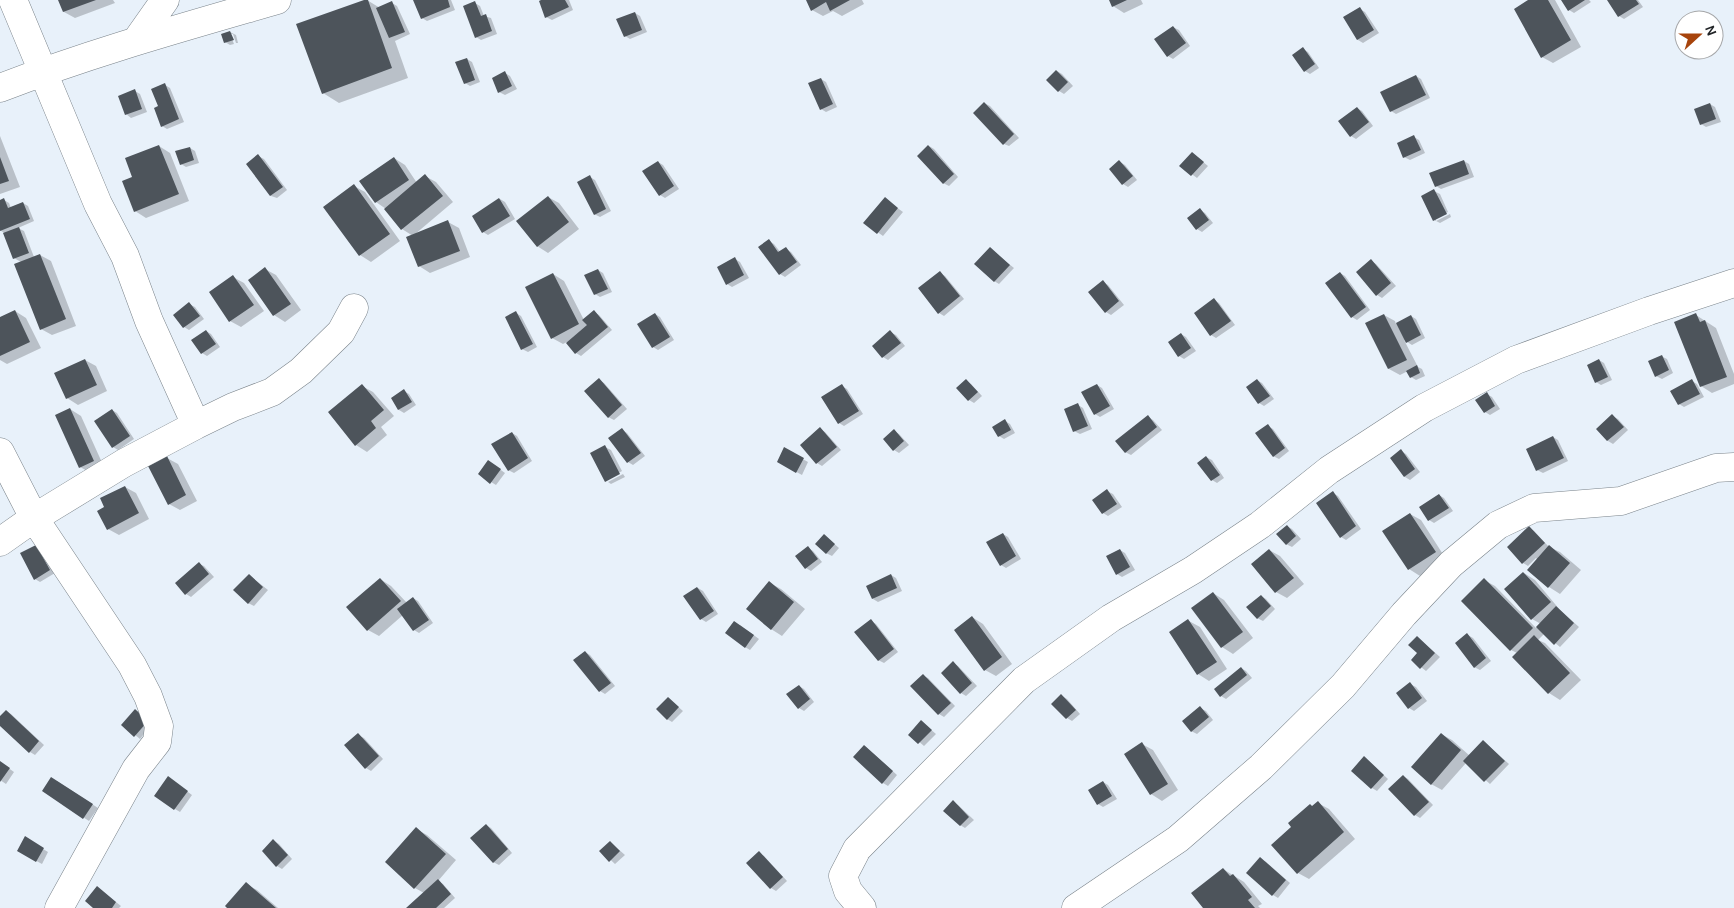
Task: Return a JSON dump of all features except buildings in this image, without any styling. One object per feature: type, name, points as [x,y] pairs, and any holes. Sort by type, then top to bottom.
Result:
[{"type":"street","points":[[13,0],[98,204],[125,256],[149,321],[196,425]]},
{"type":"street","points":[[136,41],[166,0]]},
{"type":"street","points":[[0,88],[44,71],[136,41],[277,0]]},
{"type":"street","points":[[862,908],[848,891],[843,876],[857,849],[1024,680],[1111,618],[1193,570],[1260,525],[1329,470],[1424,408],[1516,360],[1649,311],[1734,283]]},
{"type":"street","points":[[0,542],[34,518],[124,463],[233,407],[272,392],[301,371],[341,332],[354,308]]},
{"type":"street","points":[[0,452],[34,518],[132,666],[148,696],[159,726],[157,742],[136,769],[59,908]]},
{"type":"street","points":[[1076,908],[1178,839],[1261,767],[1343,686],[1404,614],[1452,564],[1498,525],[1534,508],[1621,502],[1716,468],[1734,467]]}]
